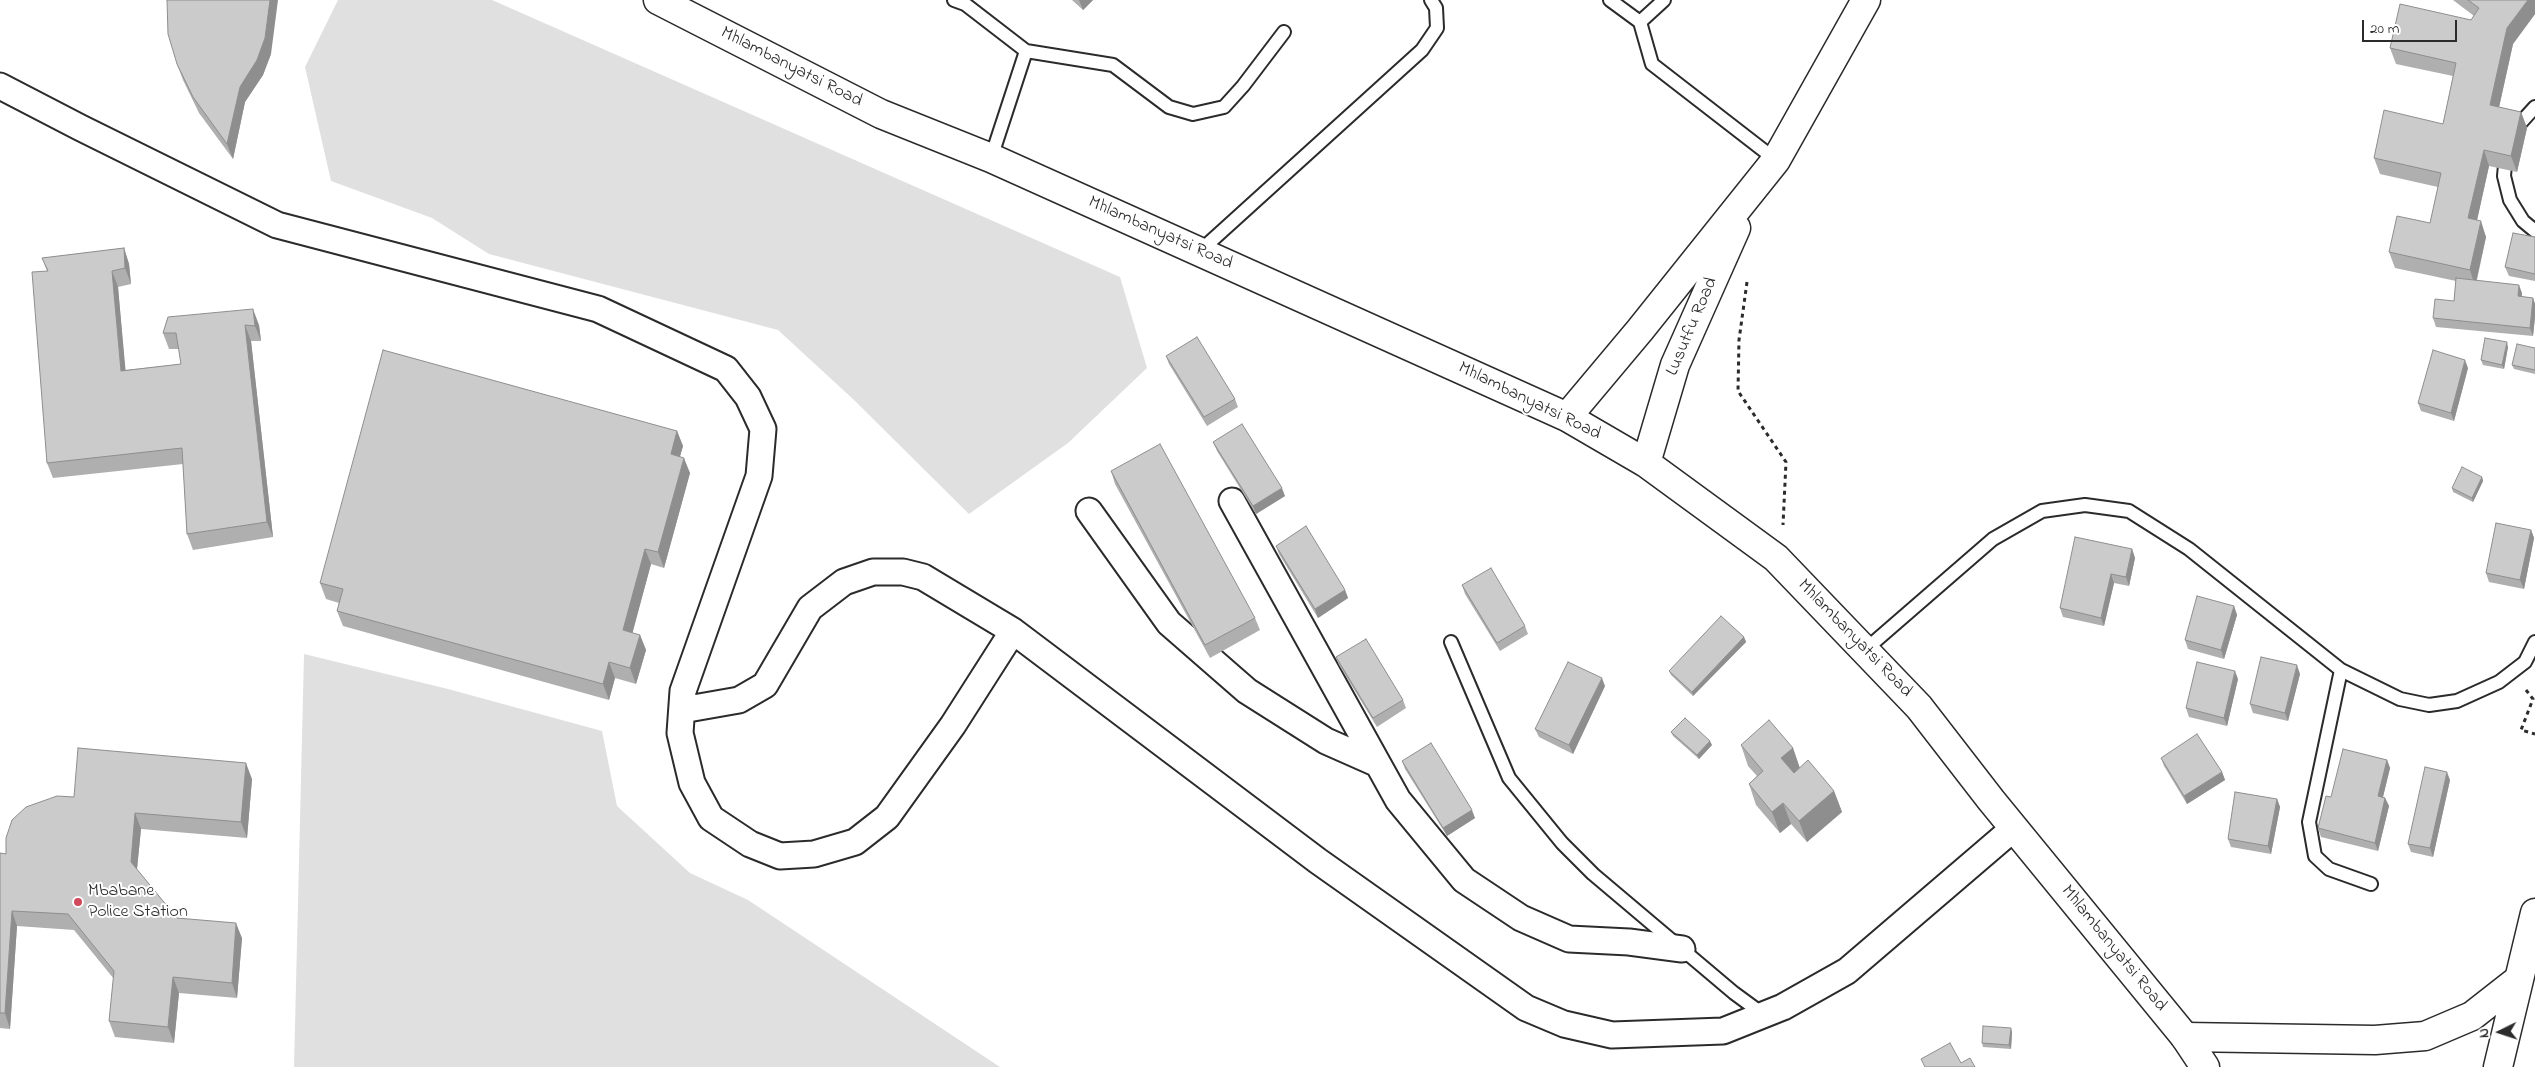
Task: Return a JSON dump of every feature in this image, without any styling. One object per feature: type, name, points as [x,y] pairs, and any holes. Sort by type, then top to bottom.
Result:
[{"type":"main road","name":"Mhlambanyatsi Road","points":[[658,0],[881,114],[991,158],[1567,417],[1646,463],[1781,564],[1919,707],[2014,828],[2185,1038],[2205,1067]]},
{"type":"main road","name":"Lusutfu Road","points":[[1567,417],[1751,194],[1776,160],[1866,0]]},
{"type":"main road","name":"Lusutfu Road","points":[[1646,463],[1675,365],[1751,194]]},
{"type":"main road","points":[[2498,1067],[2509,1029],[2518,980],[2535,913]]},
{"type":"main road","points":[[2185,1038],[2375,1040],[2425,1036],[2472,1016],[2518,980]]},
{"type":"street","points":[[0,86],[277,225],[598,309],[726,369],[748,397],[763,429],[759,476],[683,691],[680,733],[692,783],[711,818],[750,844],[780,856],[814,854],[855,842],[887,817],[953,725],[1013,631]]},
{"type":"street","points":[[1232,501],[1398,800],[1464,880],[1520,918],[1569,939],[1629,942],[1682,949]]},
{"type":"street","points":[[1089,511],[1169,623],[1247,691],[1326,741],[1378,764]]},
{"type":"street","points":[[682,710],[739,700],[765,684],[810,608],[844,582],[873,572],[903,572],[923,577],[1013,631],[1318,861],[1526,1008],[1564,1024],[1612,1035],[1723,1031],[1783,1006],[1847,971],[2014,828]]},
{"type":"lane","points":[[1200,252],[1422,50],[1437,28],[1436,8],[1431,0]]},
{"type":"lane","points":[[1610,0],[1640,22],[1652,64],[1776,160]]},
{"type":"lane","points":[[1640,22],[1664,0]]},
{"type":"lane","points":[[962,1],[1026,51],[1113,65],[1169,107],[1193,114],[1224,107],[1243,86],[1284,32]]},
{"type":"lane","points":[[991,158],[1026,51]]},
{"type":"lane","points":[[2535,107],[2515,128],[2506,152],[2504,176],[2510,200],[2523,221],[2535,231]]},
{"type":"lane","points":[[1865,650],[1993,539],[2042,511],[2085,504],[2129,511],[2182,544],[2342,670],[2400,699],[2429,706],[2457,701],[2499,682],[2525,662],[2535,642]]},
{"type":"lane","points":[[1452,642],[1509,778],[1562,843],[1592,874],[1734,993],[1764,1014]]},
{"type":"lane","points":[[2342,670],[2309,822],[2315,856],[2329,869],[2371,884]]},
{"type":"path","points":[[1747,277],[1739,340],[1738,391],[1786,462],[1781,564]]},
{"type":"path","points":[[2533,699],[2521,730],[2535,734]]},
{"type":"shaded area","points":[[338,0],[492,0],[1120,277],[1147,368],[1068,443],[969,514],[854,400],[778,330],[489,254],[432,218],[331,181],[305,67]]},
{"type":"shaded area","points":[[304,654],[448,689],[602,731],[617,806],[690,873],[748,900],[1000,1067],[294,1067]]},
{"type":"building","points":[[167,0],[270,0],[265,38],[257,60],[240,87],[227,144],[193,97],[177,64],[168,34]]},
{"type":"building","points":[[2468,0],[2528,0],[2507,28],[2490,105],[2521,112],[2511,156],[2484,150],[2468,218],[2481,221],[2470,270],[2389,252],[2397,216],[2430,223],[2441,173],[2374,158],[2384,110],[2443,124],[2456,63],[2390,48],[2400,4],[2471,20],[2479,8]]},
{"type":"building","points":[[2513,233],[2535,237],[2535,274],[2505,267]]},
{"type":"building","points":[[124,248],[125,268],[112,271],[121,371],[181,364],[176,333],[163,333],[168,317],[253,309],[255,326],[245,325],[267,522],[187,534],[182,448],[47,463],[32,272],[48,271],[42,258]]},
{"type":"building","points":[[2456,278],[2519,285],[2518,296],[2533,298],[2530,328],[2433,318],[2435,299],[2454,301]]},
{"type":"building","points":[[1197,337],[1235,399],[1204,417],[1166,356]]},
{"type":"building","points":[[2485,338],[2507,342],[2502,365],[2481,360]]},
{"type":"building","points":[[2517,344],[2535,348],[2535,370],[2512,365]]},
{"type":"building","points":[[383,350],[677,431],[671,454],[684,458],[658,552],[645,549],[623,630],[640,635],[630,668],[609,662],[603,684],[337,611],[343,589],[320,583]]},
{"type":"building","points":[[2433,350],[2465,360],[2451,413],[2418,403]]},
{"type":"building","points":[[1242,424],[1282,488],[1253,506],[1213,442]]},
{"type":"building","points":[[1160,444],[1255,618],[1205,645],[1111,471]]},
{"type":"building","points":[[2462,467],[2482,477],[2472,498],[2452,488]]},
{"type":"building","points":[[2496,523],[2531,530],[2520,580],[2486,573]]},
{"type":"building","points":[[1306,526],[1345,590],[1315,609],[1276,546]]},
{"type":"building","points":[[2075,537],[2132,549],[2126,577],[2111,574],[2101,618],[2060,608]]},
{"type":"building","points":[[1491,568],[1525,626],[1497,643],[1462,585]]},
{"type":"building","points":[[2197,596],[2234,606],[2221,650],[2185,640]]},
{"type":"building","points":[[1721,616],[1744,637],[1692,692],[1669,671]]},
{"type":"building","points":[[1366,639],[1403,700],[1373,718],[1336,657]]},
{"type":"building","points":[[2261,657],[2297,665],[2285,713],[2250,704]]},
{"type":"building","points":[[1568,662],[1602,678],[1569,745],[1535,729]]},
{"type":"building","points":[[2197,662],[2235,671],[2224,718],[2186,708]]},
{"type":"building","points":[[1685,718],[1710,741],[1697,755],[1671,732]]},
{"type":"building","points":[[1769,720],[1793,748],[1781,758],[1794,773],[1808,760],[1834,791],[1799,821],[1783,803],[1772,812],[1749,784],[1763,771],[1741,745]]},
{"type":"building","points":[[2197,734],[2222,772],[2184,796],[2161,758]]},
{"type":"building","points":[[1431,743],[1472,810],[1443,828],[1402,761]]},
{"type":"building","name":"Mbabane Police Station","points":[[78,748],[246,763],[241,822],[135,813],[131,862],[177,918],[236,923],[232,983],[173,977],[168,1027],[109,1021],[114,971],[68,914],[12,911],[5,1013],[0,1013],[0,853],[6,854],[6,838],[12,820],[26,807],[57,796],[74,797]]},
{"type":"building","points":[[2343,749],[2387,760],[2378,796],[2385,798],[2375,843],[2318,828],[2326,796],[2331,797]]},
{"type":"building","points":[[2425,767],[2447,772],[2430,848],[2408,844]]},
{"type":"building","points":[[2235,792],[2277,799],[2268,846],[2228,839]]},
{"type":"building","points":[[1983,1026],[2011,1028],[2009,1045],[1982,1043]]},
{"type":"building","points":[[1950,1043],[1961,1063],[1970,1058],[1975,1067],[1925,1067],[1921,1059]]},
{"type":"place","name":"Mbabane Police Station","points":[[78,902]]}]
